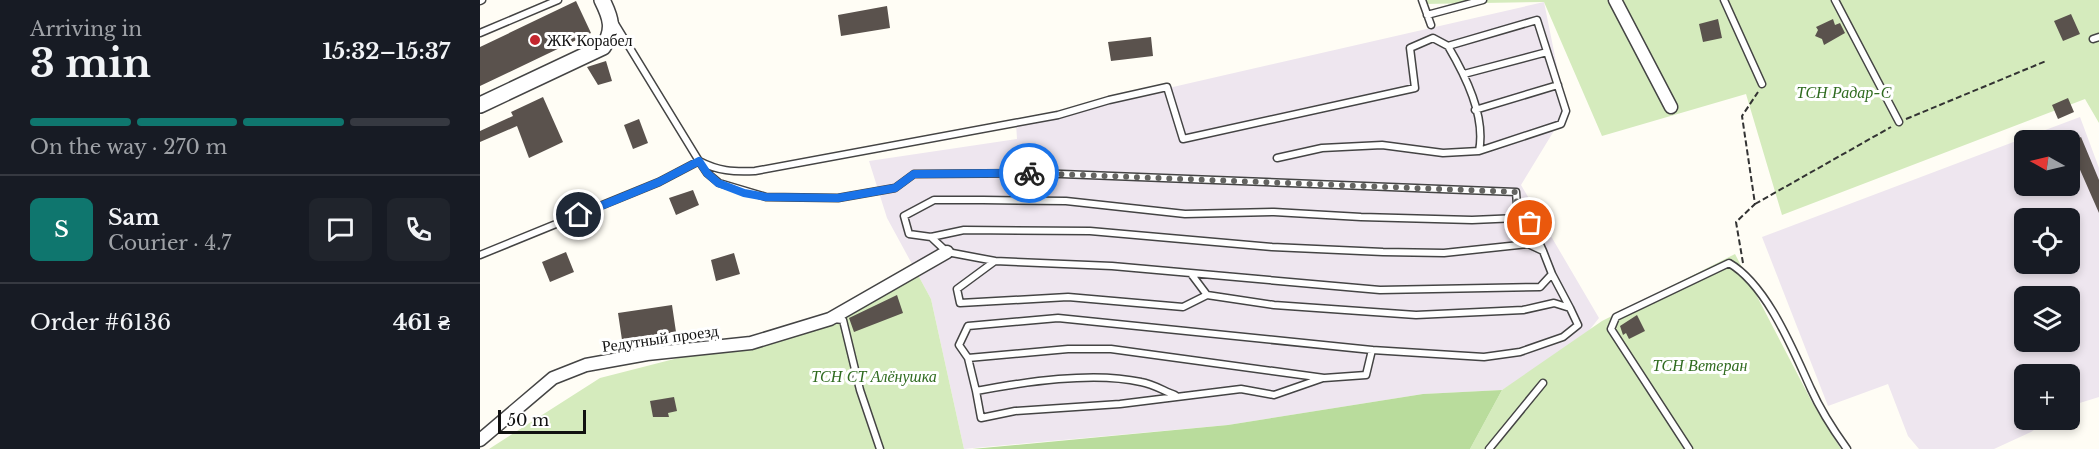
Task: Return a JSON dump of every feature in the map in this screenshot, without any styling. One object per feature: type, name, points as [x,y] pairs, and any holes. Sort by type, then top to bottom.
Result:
[{"type":"street","points":[[480,105],[603,47],[610,37],[610,17],[602,0]]},
{"type":"street","points":[[1615,0],[1671,107]]},
{"type":"street","name":"Редутный проезд","points":[[480,440],[553,378],[586,365],[647,354],[751,343],[830,319],[947,252]]},
{"type":"lane","points":[[480,33],[558,0]]},
{"type":"lane","points":[[1422,0],[1431,25]]},
{"type":"lane","points":[[1427,15],[1483,0]]},
{"type":"lane","points":[[1724,0],[1762,84]]},
{"type":"lane","points":[[1835,0],[1899,122]]},
{"type":"lane","points":[[610,17],[707,173],[718,183],[744,193],[766,197],[838,198],[895,188],[914,174],[1036,173],[1516,192],[1518,218]]},
{"type":"lane","points":[[1277,158],[1322,148],[1382,145],[1443,153],[1479,151],[1561,124],[1566,111],[1537,20],[1448,46]]},
{"type":"lane","points":[[603,47],[625,38]]},
{"type":"lane","points":[[699,161],[715,170],[755,171],[1058,115],[1108,99],[1167,87],[1183,139],[1415,88],[1410,48],[1433,38],[1448,46],[1464,74],[1482,139],[1479,151]]},
{"type":"lane","points":[[1464,74],[1547,52]]},
{"type":"lane","points":[[1475,110],[1558,85]]},
{"type":"lane","points":[[1482,139],[1501,143]]},
{"type":"lane","points":[[480,255],[659,182],[699,161]]},
{"type":"lane","points":[[1324,378],[1274,395],[1241,389],[1176,395],[1119,404],[1015,411],[981,418],[968,358],[959,345],[968,326],[1058,318],[1372,350],[1484,357],[1520,352],[1563,337],[1578,325],[1552,274],[1543,251],[1530,223],[1518,218],[1472,220],[1274,212],[1185,214],[1066,201],[934,200],[904,216],[909,234],[931,237],[964,230],[1090,231],[1272,247],[1383,252],[1444,253],[1528,244],[1543,251]]},
{"type":"lane","points":[[931,237],[947,252],[995,261],[1112,267],[1340,287],[1439,290],[1540,287],[1552,274]]},
{"type":"lane","points":[[995,261],[957,289],[960,303],[1068,297],[1184,307],[1207,296],[1274,305],[1416,315],[1523,310],[1554,303],[1570,308]]},
{"type":"lane","points":[[1689,449],[1611,328],[1616,316],[1729,263],[1744,272],[1767,303],[1803,368],[1811,391],[1845,448]]},
{"type":"lane","points":[[1192,275],[1207,296]]},
{"type":"lane","points":[[830,319],[843,320],[860,390],[880,449]]},
{"type":"lane","points":[[968,358],[1068,349],[1111,349],[1324,378],[1366,375],[1372,350]]},
{"type":"lane","points":[[976,391],[1032,381],[1098,379],[1141,382],[1176,395]]},
{"type":"lane","points":[[1489,449],[1543,383]]},
{"type":"path","points":[[1744,272],[1736,222],[1755,204],[1742,116],[1762,84]]},
{"type":"shaded area","points":[[1544,2],[1566,111],[1521,185],[1599,318],[1579,343],[1502,390],[1423,394],[1228,425],[964,449],[931,299],[887,218],[869,161],[1017,139],[1016,123]]},
{"type":"shaded area","points":[[2080,117],[2099,168],[2099,397],[2080,403],[2080,364],[2014,364],[2014,430],[2034,430],[1994,449],[1919,449],[1908,436],[1888,384],[1828,406],[1762,237],[2014,142],[2014,196],[2080,196],[2080,130],[2046,130]]},
{"type":"green space","name":"ТСН Радар-С","points":[[1423,0],[2099,0],[2099,123],[2085,99],[1782,215],[1746,94],[1602,136],[1544,2],[1424,4]]},
{"type":"green space","name":"ТСН Ветеран","points":[[1735,254],[1812,402],[1841,449],[1470,449],[1502,390],[1602,321]]},
{"type":"green space","name":"ТСН СТ Алёнушка","points":[[918,275],[931,299],[964,449],[489,449],[600,378],[830,319]]},
{"type":"green space","points":[[1502,390],[1470,449],[972,449],[1228,425],[1423,394]]},
{"type":"building","name":"ЖК Корабел","points":[[576,1],[591,33],[480,86],[480,47]]},
{"type":"building","points":[[887,6],[890,28],[841,36],[838,15]]},
{"type":"building","points":[[2071,14],[2080,34],[2063,41],[2054,21]]},
{"type":"building","points":[[1718,19],[1722,38],[1703,42],[1699,24]]},
{"type":"building","points":[[1833,19],[1835,25],[1840,23],[1845,33],[1824,45],[1822,39],[1815,36],[1818,30],[1816,27]]},
{"type":"building","points":[[1151,37],[1153,56],[1111,61],[1108,42]]},
{"type":"building","points":[[606,61],[612,81],[598,85],[587,67]]},
{"type":"building","points":[[543,97],[563,142],[529,158],[517,126],[480,142],[480,131],[513,116],[511,112]]},
{"type":"building","points":[[2068,98],[2074,112],[2058,119],[2052,105]]},
{"type":"building","points":[[639,119],[648,143],[633,149],[624,125]]},
{"type":"building","points":[[2080,137],[2099,180],[2099,213],[2080,170]]},
{"type":"building","points":[[693,190],[699,205],[676,215],[669,198]]},
{"type":"building","points":[[566,252],[574,272],[550,282],[542,262]]},
{"type":"building","points":[[734,253],[740,274],[716,281],[711,260]]},
{"type":"building","points":[[897,295],[903,313],[854,332],[849,318]]},
{"type":"building","points":[[672,305],[676,332],[622,340],[618,313]]},
{"type":"building","points":[[1637,315],[1645,331],[1629,339],[1626,333],[1623,335],[1620,326]]},
{"type":"building","points":[[674,397],[677,411],[668,413],[669,417],[653,417],[650,401]]},
{"type":"way so far","points":[[1029,173],[1516,192],[1518,218],[1530,223]]},
{"type":"place","name":"ЖК Корабел","points":[[535,40]]},
{"type":"route","points":[[579,215],[659,182],[699,161],[718,183],[744,193],[766,197],[838,198],[895,188],[914,174],[1029,173]]}]
